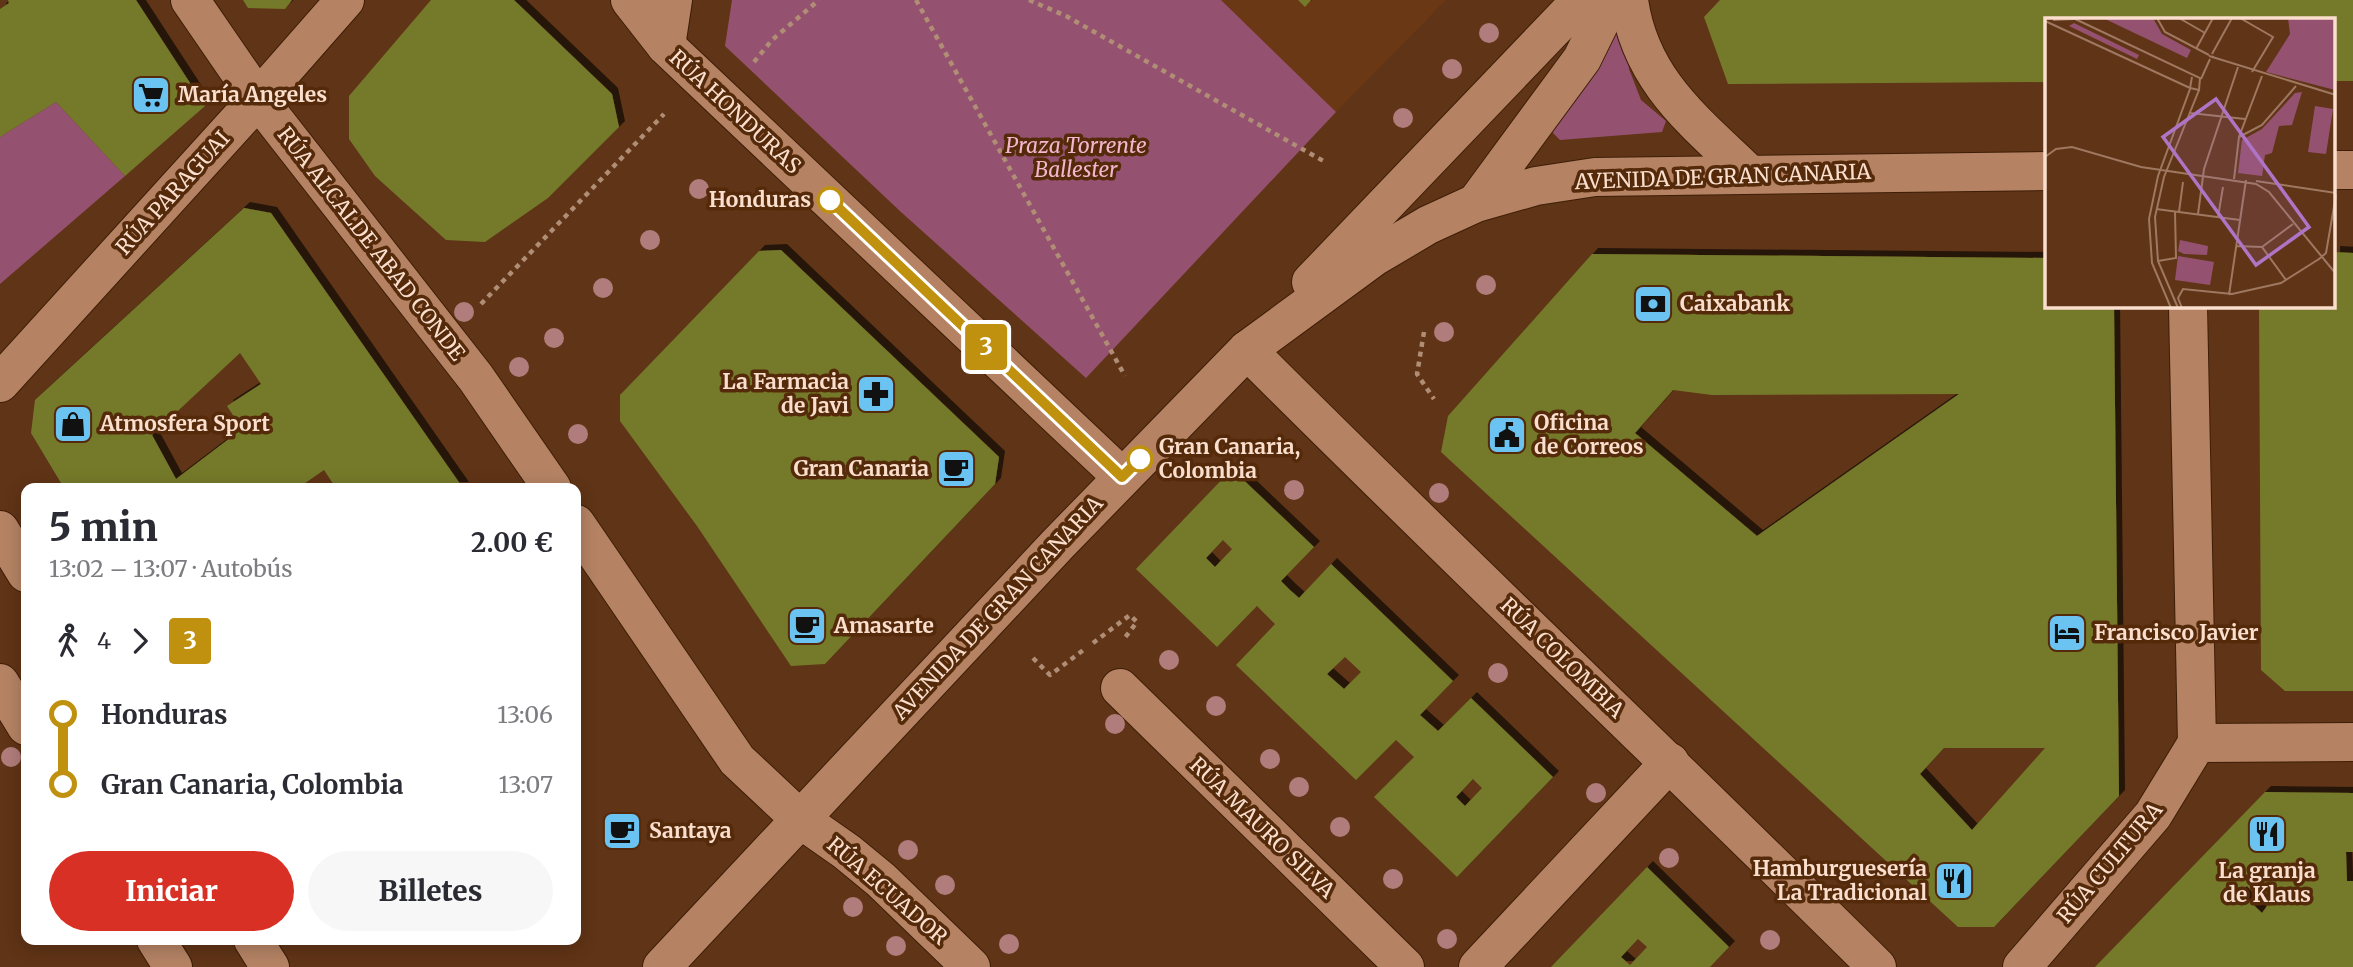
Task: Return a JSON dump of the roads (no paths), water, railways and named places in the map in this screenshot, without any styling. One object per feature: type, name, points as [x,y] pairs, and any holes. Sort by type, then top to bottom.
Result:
[{"type":"street","name":"RÚA ALCALDE ABAD CONDE","points":[[190,0],[258,99],[476,378],[549,483]]},
{"type":"street","name":"RÚA PARAGUAI","points":[[0,383],[345,0]]},
{"type":"street","name":"RÚA HONDURAS","points":[[630,0],[666,46],[1122,477]]},
{"type":"street","points":[[666,46],[673,0]]},
{"type":"street","points":[[1247,350],[1581,0]]},
{"type":"street","points":[[1476,202],[1582,59],[1611,0]]},
{"type":"street","points":[[1629,0],[1646,61],[1677,104],[1748,173]]},
{"type":"street","points":[[1476,202],[1489,145],[1502,105],[1537,44]]},
{"type":"street","name":"AVENIDA DE GRAN CANARIA","points":[[662,967],[1122,477],[1247,350],[1374,257],[1428,225],[1476,202],[1536,186],[1595,177],[2045,171]]},
{"type":"street","points":[[2188,308],[2197,743],[2353,742]]},
{"type":"street","name":"RÚA COLOMBIA","points":[[1247,350],[1392,495],[1670,762],[1877,967]]},
{"type":"street","points":[[0,530],[21,565]]},
{"type":"street","points":[[581,531],[737,760],[800,819]]},
{"type":"street","points":[[0,683],[21,718]]},
{"type":"street","name":"RÚA MAURO SILVA","points":[[1120,688],[1405,967]]},
{"type":"street","name":"RÚA CULTURA","points":[[2022,967],[2153,815],[2197,743]]},
{"type":"street","points":[[1478,967],[1670,762]]},
{"type":"street","name":"RÚA ECUADOR","points":[[800,819],[881,880],[971,967]]},
{"type":"street","points":[[159,945],[173,967]]},
{"type":"street","points":[[256,945],[270,967]]},
{"type":"place","name":"María Angeles","points":[[151,95]]},
{"type":"place","name":"Honduras","points":[[830,200]]},
{"type":"place","name":"Caixabank","points":[[1653,304]]},
{"type":"place","name":"La Farmacia de Javi","points":[[876,394]]},
{"type":"place","name":"Atmosfera Sport","points":[[73,424]]},
{"type":"place","name":"Oficina de Correos","points":[[1507,435]]},
{"type":"place","name":"Gran Canaria, Colombia","points":[[1140,459]]},
{"type":"place","name":"Gran Canaria","points":[[956,469]]},
{"type":"place","name":"Amasarte","points":[[807,626]]},
{"type":"place","name":"Francisco Javier","points":[[2067,633]]},
{"type":"place","name":"Santaya","points":[[622,831]]},
{"type":"place","name":"La granja de Klaus","points":[[2267,834]]},
{"type":"place","name":"Hamburguesería La Tradicional","points":[[1954,881]]},
{"type":"park label","name":"Praza Torrente Ballester","points":[[1076,158]]}]
